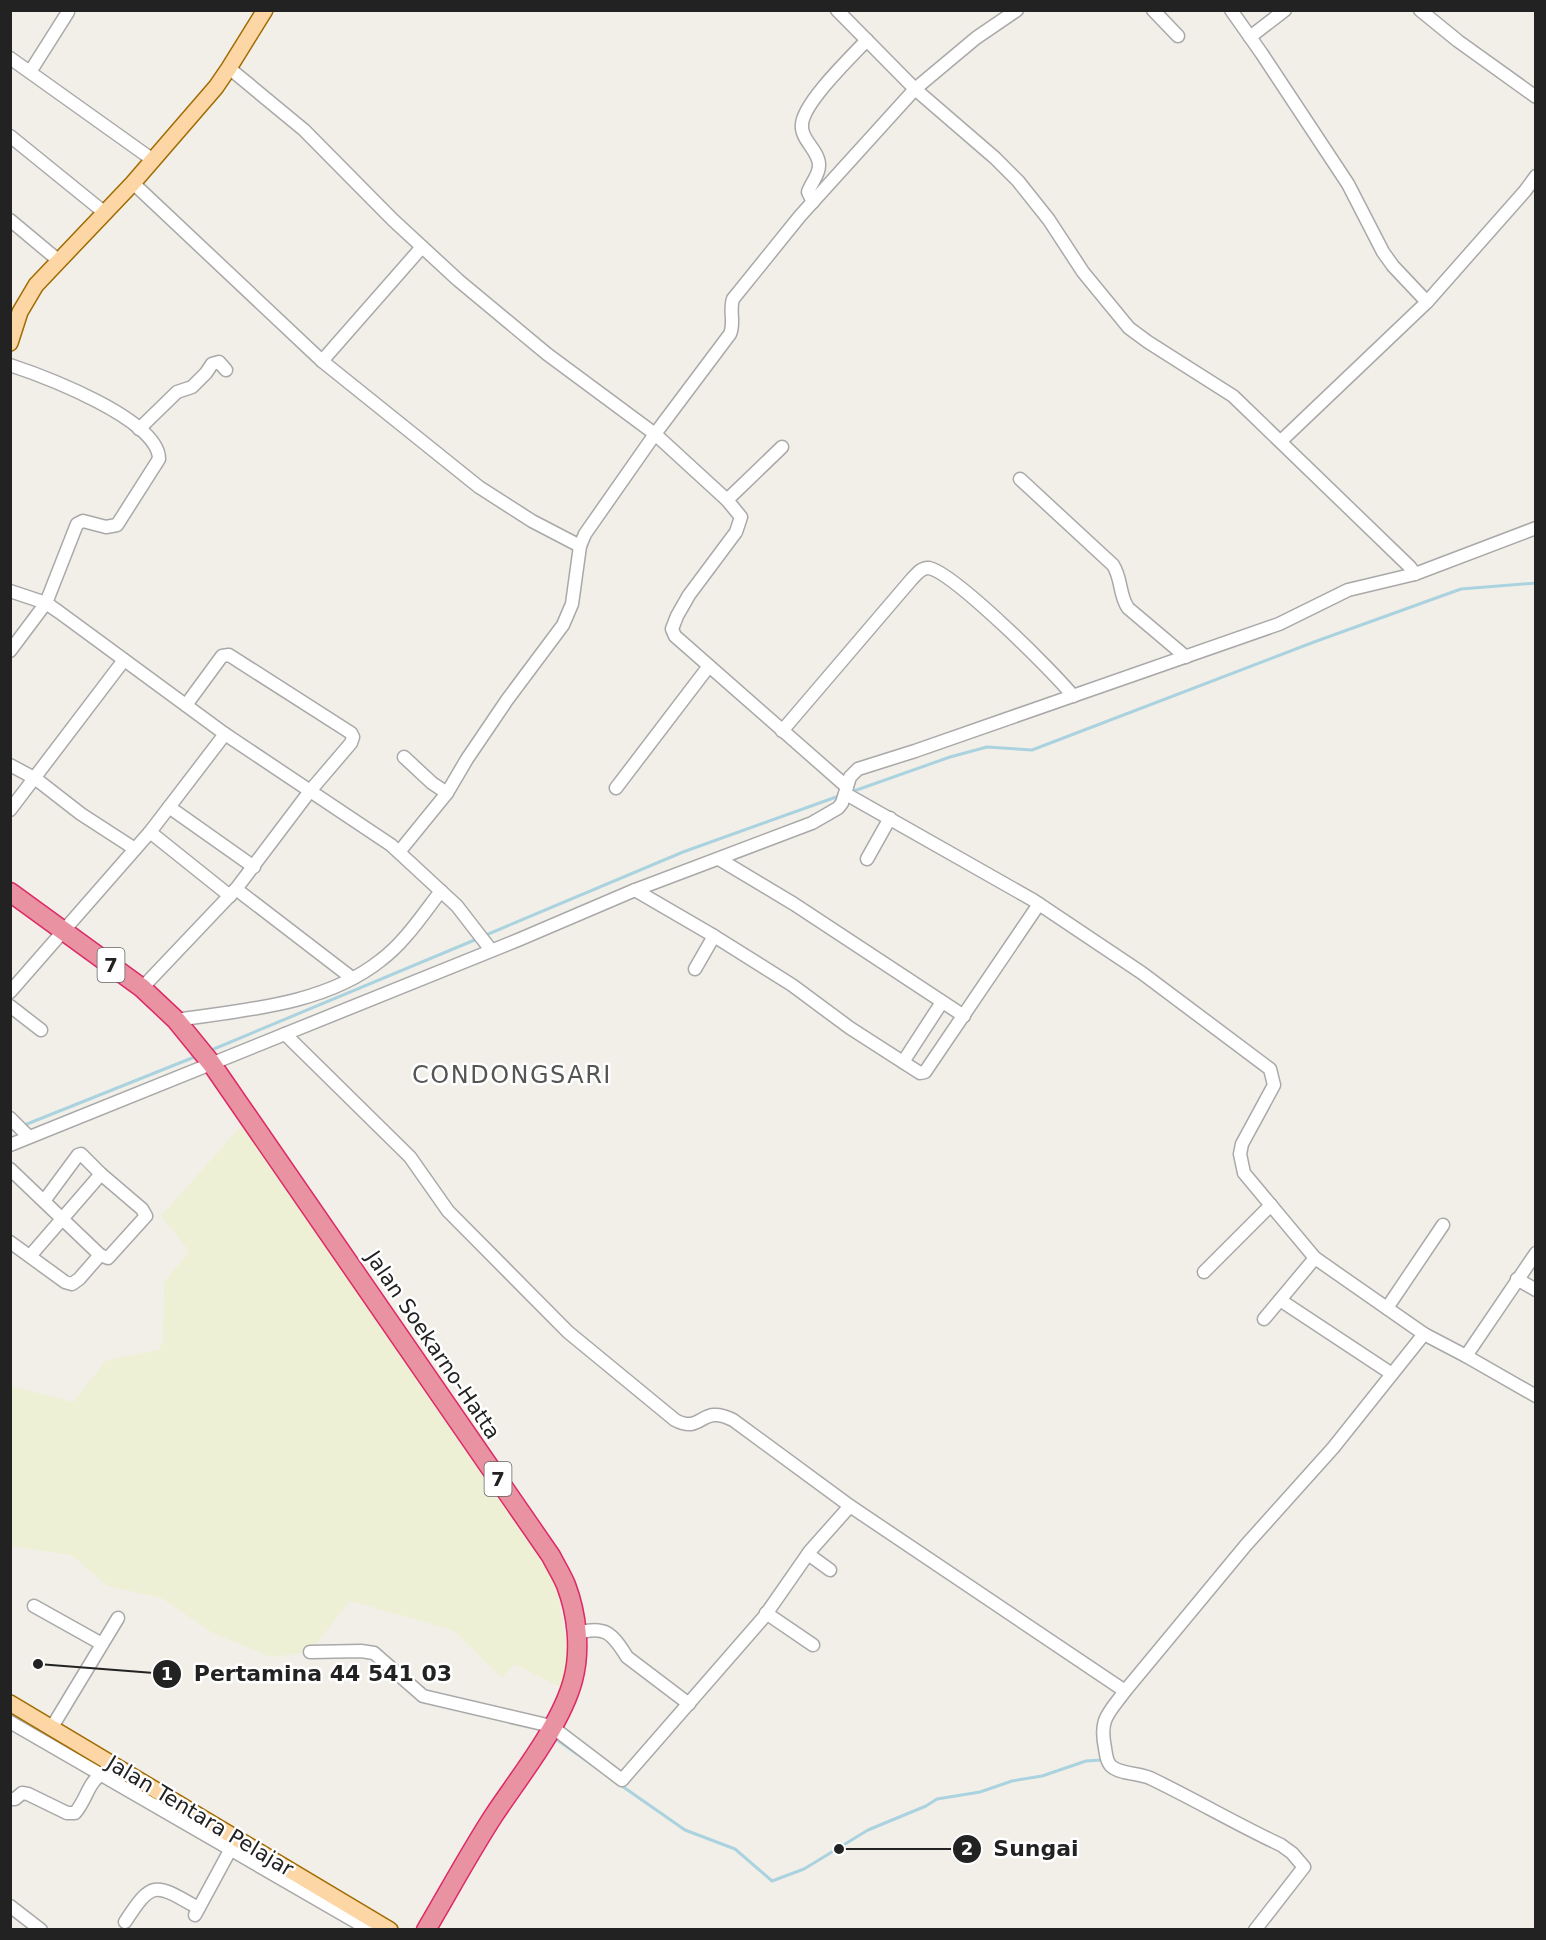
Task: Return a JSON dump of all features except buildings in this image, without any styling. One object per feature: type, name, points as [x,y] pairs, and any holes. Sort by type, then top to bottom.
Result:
[{"type":"highway","name":"Jalan Soekarno-Hatta","points":[[10,892],[142,988],[176,1020],[206,1056],[551,1556],[566,1584],[577,1633],[573,1680],[551,1726],[484,1831],[426,1929]]},
{"type":"main road","points":[[10,343],[20,312],[28,297],[58,260],[133,183],[229,69],[265,10]]},
{"type":"main road","name":"Jalan Tentara Pelajar","points":[[10,1703],[116,1765],[233,1844],[298,1874],[390,1929]]},
{"type":"street","points":[[837,10],[915,89],[995,158],[1018,181],[1049,220],[1083,272],[1137,335],[1233,396],[1415,574]]},
{"type":"street","points":[[399,852],[447,793],[507,700],[563,625],[572,604],[580,546],[585,534],[655,434],[730,334],[733,325],[731,307],[733,299],[813,202],[915,89],[976,38],[1017,10]]},
{"type":"street","points":[[1153,10],[1178,36]]},
{"type":"street","points":[[1231,10],[1353,191],[1383,252],[1399,274],[1427,302]]},
{"type":"street","points":[[1250,37],[1286,10]]},
{"type":"street","points":[[1420,10],[1536,98]]},
{"type":"street","points":[[30,72],[68,12]]},
{"type":"street","points":[[813,202],[808,192],[818,172],[818,159],[804,134],[802,122],[813,100],[867,40]]},
{"type":"street","points":[[10,58],[153,160]]},
{"type":"street","points":[[229,69],[304,130],[422,247],[516,330],[655,434],[727,500],[741,517],[736,532],[689,595],[674,622],[672,629],[675,636],[846,790],[1039,904],[1142,973],[1270,1069],[1274,1085],[1242,1144],[1240,1154],[1244,1173],[1315,1258],[1424,1334],[1536,1396]]},
{"type":"street","points":[[10,136],[105,213]]},
{"type":"street","points":[[1281,441],[1427,302],[1536,176]]},
{"type":"street","points":[[133,183],[322,361],[479,487],[532,521],[580,546]]},
{"type":"street","points":[[10,220],[58,260]]},
{"type":"street","points":[[322,361],[422,247]]},
{"type":"street","points":[[139,429],[177,392],[192,387],[214,362],[219,363],[226,370]]},
{"type":"street","points":[[10,365],[83,393],[107,406],[139,429],[156,447],[159,459],[117,525],[101,527],[83,520],[77,524],[46,603],[10,651]]},
{"type":"street","points":[[727,500],[782,447]]},
{"type":"street","points":[[1020,479],[1113,565],[1119,574],[1123,601],[1128,608],[1186,657]]},
{"type":"street","points":[[10,1145],[206,1056],[285,1034],[635,890],[812,823],[838,808],[852,773],[858,769],[915,752],[1279,624],[1348,590],[1415,574],[1536,528]]},
{"type":"street","points":[[783,731],[911,580],[926,568],[938,571],[963,591],[1038,657],[1073,696]]},
{"type":"street","points":[[10,591],[46,603],[225,734],[391,845],[457,906],[490,950]]},
{"type":"street","points":[[142,988],[233,892],[310,791],[351,743],[353,737],[351,733],[229,655],[222,656],[186,705]]},
{"type":"street","points":[[10,810],[36,779],[124,660]]},
{"type":"street","points":[[616,788],[709,666]]},
{"type":"street","points":[[10,992],[150,832],[225,734]]},
{"type":"street","points":[[404,757],[432,783],[447,793]]},
{"type":"street","points":[[10,765],[36,779],[135,849]]},
{"type":"street","points":[[169,807],[254,867]]},
{"type":"street","points":[[867,859],[890,818]]},
{"type":"street","points":[[150,832],[352,978]]},
{"type":"street","points":[[719,859],[794,904],[964,1016]]},
{"type":"street","points":[[635,890],[792,985],[850,1028],[917,1072],[923,1073],[1039,904]]},
{"type":"street","points":[[176,1020],[285,1003],[364,973],[383,959],[411,930],[441,891]]},
{"type":"street","points":[[695,969],[714,936]]},
{"type":"street","points":[[903,1062],[942,1002]]},
{"type":"street","points":[[10,1006],[41,1030]]},
{"type":"street","points":[[285,1034],[410,1157],[448,1211],[568,1332],[675,1420],[691,1425],[715,1413],[733,1420],[850,1506],[1125,1691]]},
{"type":"street","points":[[10,1118],[29,1137]]},
{"type":"street","points":[[10,1169],[100,1255],[108,1258],[146,1216],[142,1209],[101,1174],[84,1155],[79,1154],[44,1201]]},
{"type":"street","points":[[30,1256],[101,1174]]},
{"type":"street","points":[[1204,1272],[1271,1205]]},
{"type":"street","points":[[1387,1308],[1443,1225]]},
{"type":"street","points":[[10,1242],[64,1282],[72,1284],[100,1255]]},
{"type":"street","points":[[1467,1356],[1536,1253]]},
{"type":"street","points":[[1264,1319],[1315,1258]]},
{"type":"street","points":[[1517,1279],[1536,1290]]},
{"type":"street","points":[[1280,1300],[1392,1374]]},
{"type":"street","points":[[1255,1929],[1304,1867],[1292,1853],[1281,1845],[1147,1777],[1110,1766],[1102,1725],[1125,1691],[1246,1545],[1333,1448],[1424,1334]]},
{"type":"street","points":[[310,1652],[374,1653],[423,1696],[551,1726],[622,1780],[766,1613],[808,1554],[850,1506]]},
{"type":"street","points":[[808,1554],[830,1569]]},
{"type":"street","points":[[34,1606],[102,1644]]},
{"type":"street","points":[[766,1613],[813,1645]]},
{"type":"street","points":[[52,1727],[118,1618]]},
{"type":"street","points":[[577,1633],[597,1629],[609,1635],[622,1648],[627,1657],[689,1704]]},
{"type":"street","points":[[10,1722],[233,1844],[370,1929]]},
{"type":"street","points":[[10,1799],[15,1799],[22,1793],[28,1794],[67,1813],[75,1813],[89,1786],[102,1773],[116,1765]]},
{"type":"street","points":[[125,1922],[141,1898],[156,1889],[176,1895],[197,1912],[233,1844]]},
{"type":"street","points":[[10,1906],[40,1929]]},
{"type":"green space","points":[[242,1125],[556,1583],[569,1657],[562,1688],[514,1664],[502,1678],[453,1630],[350,1601],[310,1652],[271,1657],[213,1633],[161,1598],[108,1586],[71,1555],[11,1546],[10,1386],[73,1402],[106,1360],[159,1350],[163,1341],[164,1283],[189,1251],[161,1216]]},
{"type":"waterway","points":[[851,792],[950,757],[987,747],[1032,750],[1314,642],[1461,589],[1536,583]]},
{"type":"waterway","points":[[486,935],[683,852],[839,796]]},
{"type":"waterway","points":[[209,1051],[477,939]]},
{"type":"waterway","points":[[22,1126],[197,1056]]},
{"type":"waterway","points":[[553,1737],[604,1773]]},
{"type":"waterway","points":[[619,1784],[685,1830],[735,1849],[772,1881],[804,1869],[868,1830],[926,1806],[937,1799],[980,1792],[1012,1781],[1042,1776],[1086,1761],[1102,1760]]},
{"type":"place","name":"Pertamina 44 541 03","points":[[38,1664]]},
{"type":"place","name":"Sungai","points":[[839,1849]]},
{"type":"district","name":"CONDONGSARI","points":[[512,1075]]}]
